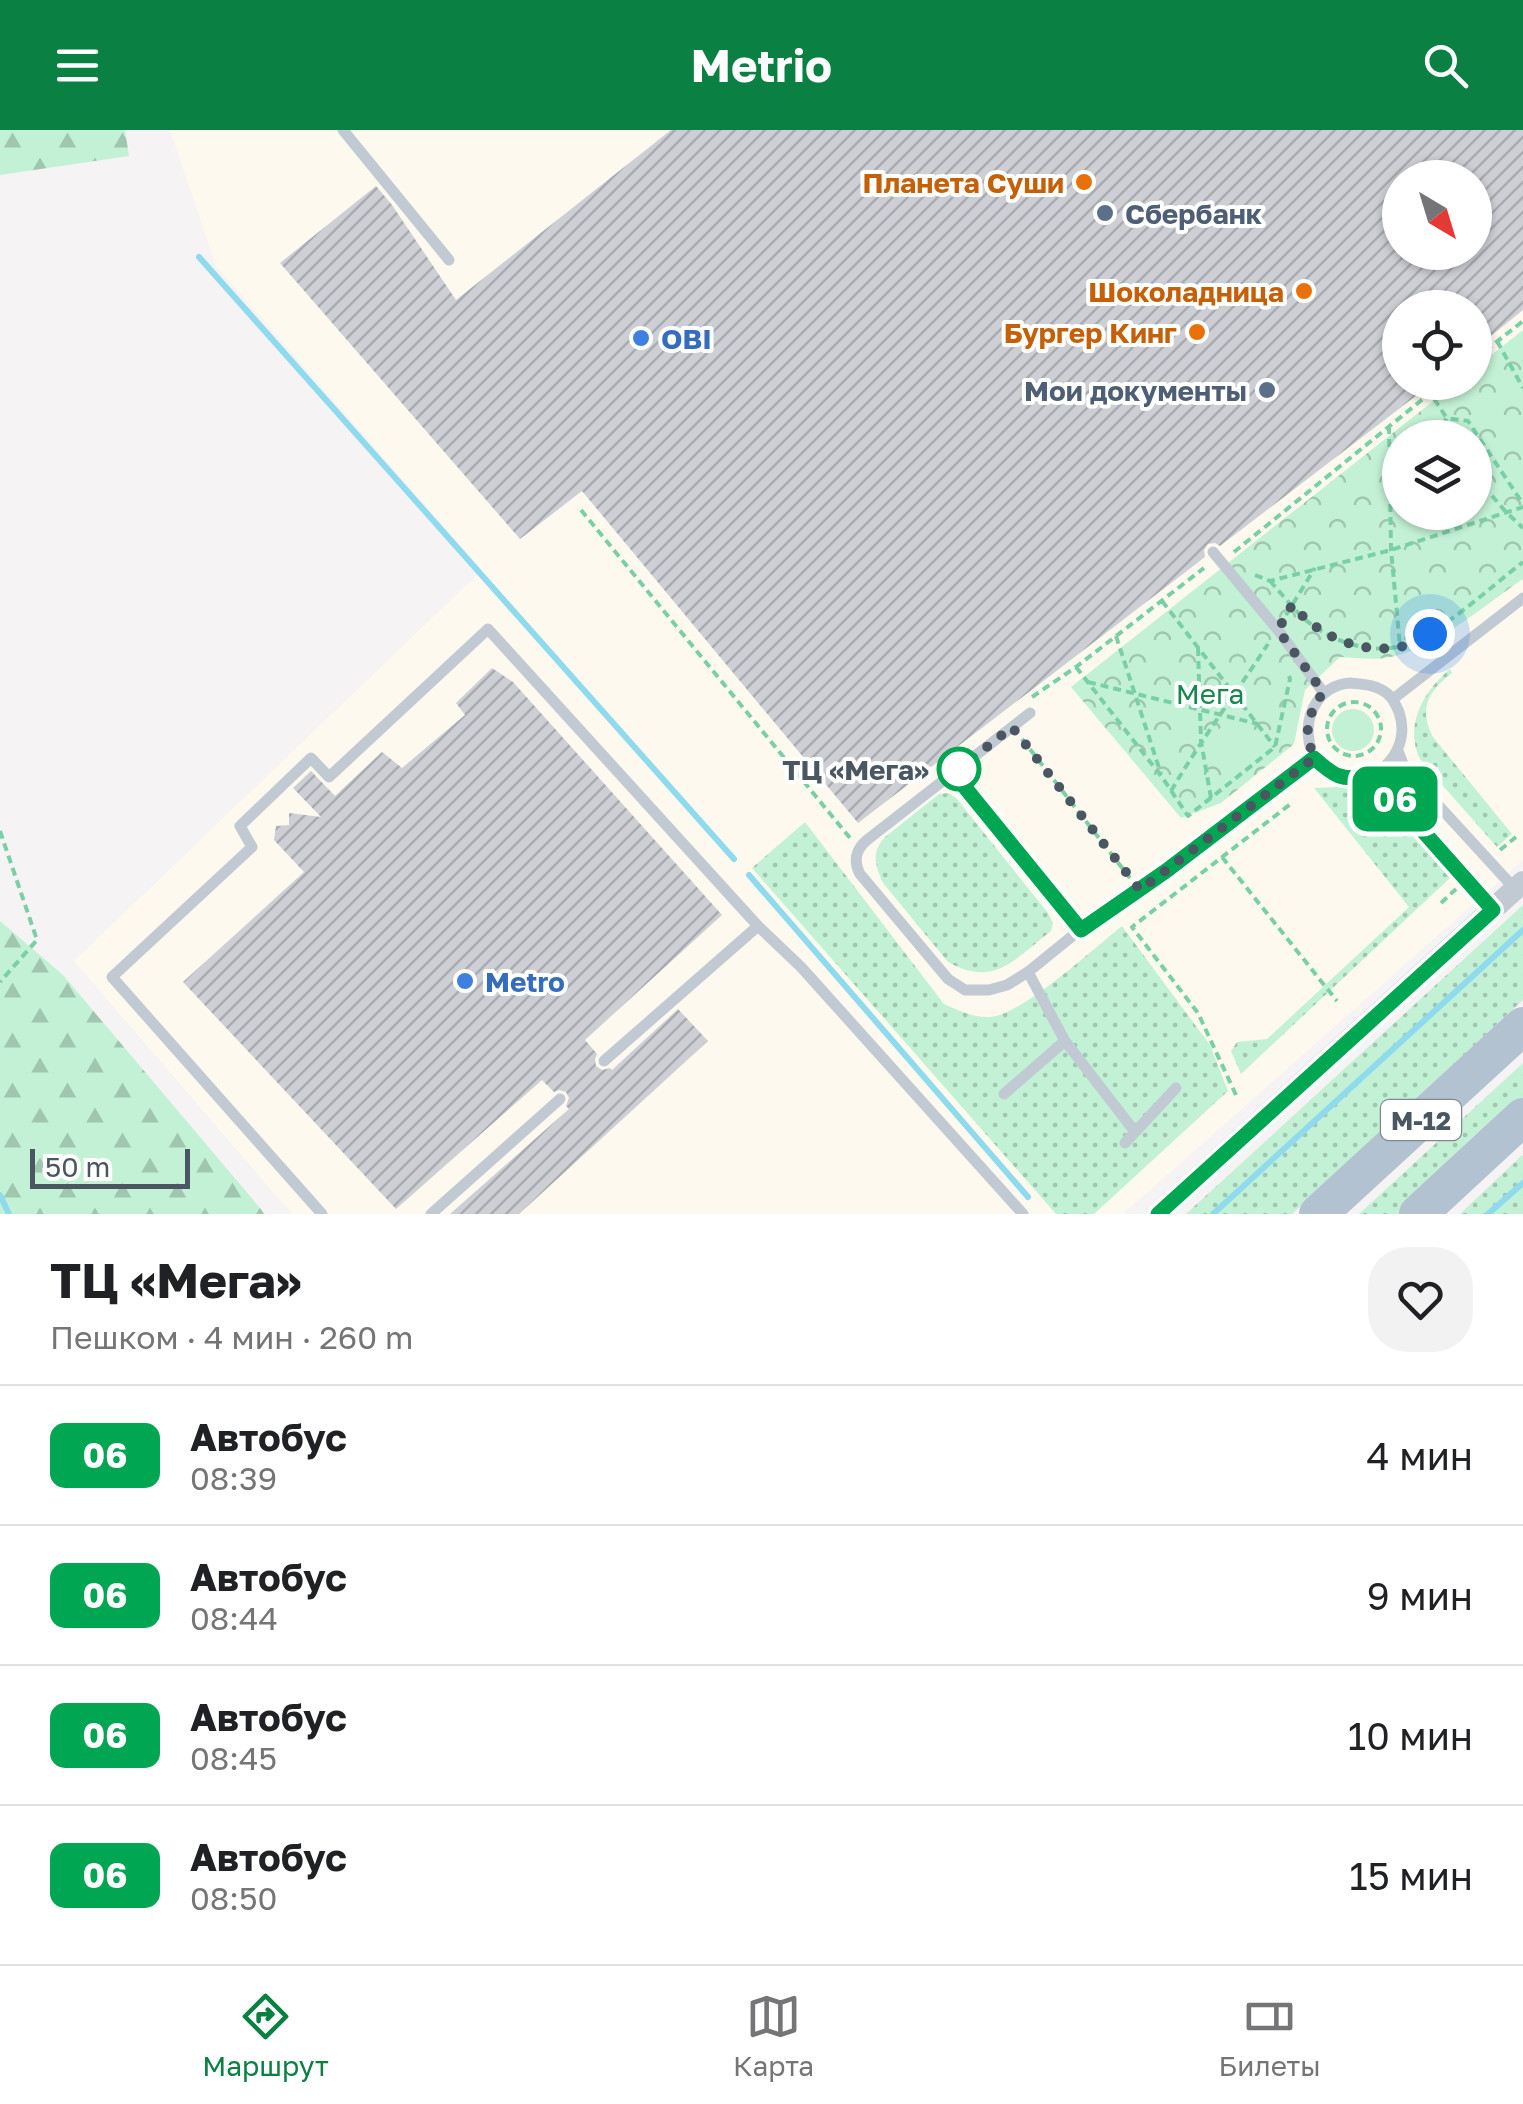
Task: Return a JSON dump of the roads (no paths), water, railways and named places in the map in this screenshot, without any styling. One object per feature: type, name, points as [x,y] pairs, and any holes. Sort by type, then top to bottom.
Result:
[{"type":"main road","name":"М-12","points":[[1318,1214],[1523,1026]]},
{"type":"main road","name":"М-12","points":[[1418,1214],[1523,1117]]},
{"type":"street","points":[[1158,1214],[1519,886]]},
{"type":"lane","points":[[343,130],[449,260]]},
{"type":"lane","points":[[1217,557],[1323,692]]},
{"type":"lane","points":[[1394,699],[1523,598]]},
{"type":"lane","points":[[322,1214],[112,977],[252,847],[240,826],[311,758],[329,777],[488,630],[758,926],[801,967],[1023,1214]]},
{"type":"lane","points":[[1350,683],[1383,690],[1394,699],[1402,734],[1398,751],[1385,766],[1368,776],[1351,779],[1332,774],[1314,758],[1309,744],[1309,716],[1323,692],[1350,683]]},
{"type":"lane","points":[[1030,713],[863,844],[857,854],[860,874],[948,979],[965,990],[1008,985],[1028,972],[1314,758]]},
{"type":"lane","points":[[1398,751],[1405,769],[1519,886]]},
{"type":"lane","points":[[954,774],[1081,930]]},
{"type":"lane","points":[[1368,776],[1383,786],[1493,910]]},
{"type":"lane","points":[[604,1061],[758,926]]},
{"type":"lane","points":[[1028,972],[1065,1041],[1135,1132]]},
{"type":"lane","points":[[1004,1094],[1065,1041]]},
{"type":"lane","points":[[1125,1143],[1176,1088]]},
{"type":"lane","points":[[430,1214],[560,1099]]},
{"type":"waterway","points":[[199,257],[734,859]]},
{"type":"waterway","points":[[749,875],[1028,1197]]},
{"type":"waterway","points":[[1213,1214],[1523,930]]},
{"type":"waterway","points":[[1488,1214],[1523,1183]]},
{"type":"waterway","points":[[0,1195],[9,1214]]},
{"type":"place","name":"Планета Суши","points":[[1084,182]]},
{"type":"place","name":"Сбербанк","points":[[1105,213]]},
{"type":"place","name":"Шоколадница","points":[[1304,291]]},
{"type":"place","name":"Бургер Кинг","points":[[1197,332]]},
{"type":"place","name":"OBI","points":[[641,338]]},
{"type":"place","name":"Мои документы","points":[[1267,390]]},
{"type":"place","name":"ТЦ «Мега»","points":[[959,769]]},
{"type":"place","name":"Metro","points":[[465,981]]},
{"type":"park label","name":"Мега","points":[[1210,693]]}]
